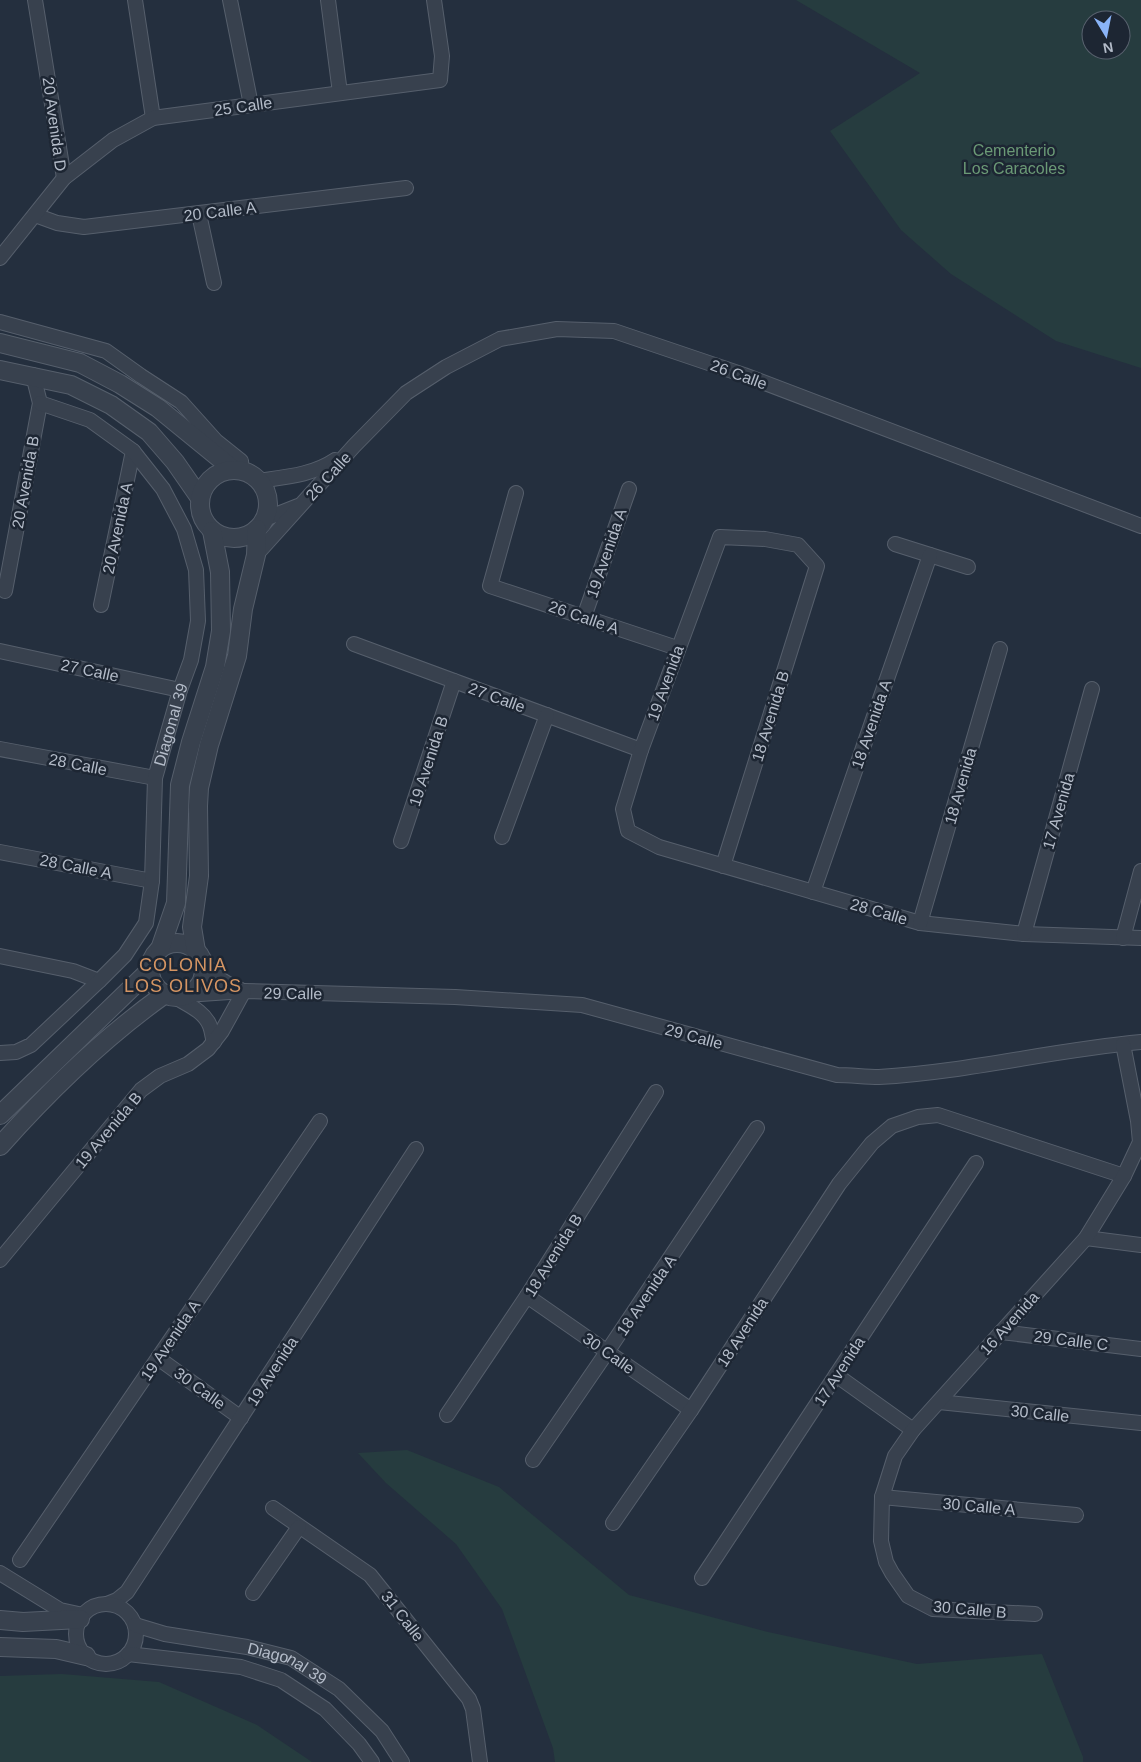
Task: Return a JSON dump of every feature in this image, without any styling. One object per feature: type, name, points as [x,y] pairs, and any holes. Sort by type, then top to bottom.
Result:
[{"type":"street","name":"20 Avenida D","points":[[0,258],[64,178],[35,0]]},
{"type":"street","points":[[135,0],[153,118]]},
{"type":"street","points":[[230,0],[251,105]]},
{"type":"street","points":[[328,0],[340,93]]},
{"type":"street","name":"25 Calle","points":[[64,178],[113,140],[153,118],[440,80],[442,56],[434,0]]},
{"type":"street","name":"20 Calle A","points":[[35,215],[57,223],[84,227],[406,188]]},
{"type":"street","points":[[199,214],[214,283]]},
{"type":"street","points":[[0,322],[106,351],[181,402],[216,441],[238,457],[241,461],[238,471]]},
{"type":"street","name":"26 Calle","points":[[256,555],[354,446],[406,393],[446,367],[500,339],[557,329],[614,331],[744,375],[1141,526]]},
{"type":"street","points":[[0,343],[80,363],[120,384],[158,408],[238,471],[258,481],[264,489],[267,499],[267,509],[261,524],[256,555],[243,608],[237,656],[209,745],[199,788],[200,876],[192,927],[200,957],[202,978],[199,985],[135,1015],[44,1099],[0,1146]]},
{"type":"street","points":[[0,370],[33,375],[71,385],[111,405],[149,432],[175,462],[200,498]]},
{"type":"street","points":[[33,375],[40,403]]},
{"type":"street","name":"Diagonal 39","points":[[0,1053],[16,1052],[31,1045],[125,954],[146,923],[152,880],[156,778],[180,690],[191,660],[198,621],[196,570],[184,529],[163,489],[133,451],[90,420],[40,403]]},
{"type":"street","name":"20 Avenida B","points":[[5,591],[40,403]]},
{"type":"street","name":"26 Calle","points":[[258,481],[292,476],[323,468],[354,446]]},
{"type":"street","name":"20 Avenida A","points":[[101,605],[133,451]]},
{"type":"street","points":[[238,471],[222,472],[212,478],[204,487],[200,498],[200,510],[204,522],[212,531],[223,537],[235,538],[247,536],[261,524]]},
{"type":"street","name":"19 Avenida A","points":[[584,618],[629,489]]},
{"type":"street","name":"26 Calle A","points":[[516,493],[490,586],[677,648]]},
{"type":"street","name":"26 Calle","points":[[261,524],[301,505]]},
{"type":"street","name":"Diagonal 39","points":[[160,949],[176,903],[180,786],[215,667],[221,631],[220,572],[212,531]]},
{"type":"street","name":"18 Avenida B","points":[[720,537],[764,539],[798,545],[818,566],[723,866]]},
{"type":"street","name":"19 Avenida","points":[[628,831],[623,809],[641,750],[677,648],[720,537]]},
{"type":"street","points":[[895,544],[968,568]]},
{"type":"street","name":"18 Avenida A","points":[[813,892],[930,555]]},
{"type":"street","name":"27 Calle","points":[[354,644],[641,750]]},
{"type":"street","name":"18 Avenida","points":[[920,922],[1000,648]]},
{"type":"street","name":"27 Calle","points":[[0,651],[180,690]]},
{"type":"street","name":"19 Avenida B","points":[[401,841],[454,681]]},
{"type":"street","name":"17 Avenida","points":[[1024,934],[1092,689]]},
{"type":"street","points":[[502,837],[547,715]]},
{"type":"street","name":"28 Calle","points":[[0,749],[156,778]]},
{"type":"street","name":"28 Calle","points":[[628,831],[659,847],[920,922],[1024,934],[1141,938]]},
{"type":"street","name":"28 Calle A","points":[[0,852],[152,880]]},
{"type":"street","points":[[1123,938],[1141,871]]},
{"type":"street","points":[[200,957],[188,945],[168,944],[154,955],[150,963],[150,971],[154,985],[176,996],[205,1017],[212,1030],[214,1042]]},
{"type":"street","points":[[0,956],[73,971],[99,981]]},
{"type":"street","name":"29 Calle","points":[[200,957],[211,974],[230,986],[244,991]]},
{"type":"street","points":[[0,1114],[150,971]]},
{"type":"street","name":"29 Calle","points":[[176,996],[244,991],[455,997],[582,1005],[837,1075],[878,1077],[1141,1042]]},
{"type":"street","name":"19 Avenida B","points":[[0,1260],[141,1090],[160,1076],[199,1057],[214,1042],[244,991]]},
{"type":"street","name":"16 Avenida","points":[[908,1596],[892,1573],[883,1551],[881,1530],[882,1497],[895,1456],[913,1430],[1086,1238],[1124,1176],[1140,1142],[1138,1121],[1123,1044]]},
{"type":"street","name":"18 Avenida B","points":[[447,1415],[527,1296],[656,1092]]},
{"type":"street","name":"18 Avenida","points":[[613,1523],[691,1410],[839,1184],[872,1142],[892,1126],[918,1117],[938,1115],[1124,1176]]},
{"type":"street","name":"19 Avenida A","points":[[20,1560],[320,1122]]},
{"type":"street","name":"18 Avenida A","points":[[533,1460],[608,1352],[757,1128]]},
{"type":"street","name":"19 Avenida","points":[[106,1604],[118,1600],[127,1592],[416,1150]]},
{"type":"street","name":"17 Avenida","points":[[702,1578],[976,1163]]},
{"type":"street","points":[[1086,1238],[1141,1245]]},
{"type":"street","name":"30 Calle","points":[[527,1296],[691,1410]]},
{"type":"street","name":"29 Calle C","points":[[1001,1332],[1141,1349]]},
{"type":"street","name":"30 Calle","points":[[158,1358],[242,1418]]},
{"type":"street","points":[[836,1375],[913,1430]]},
{"type":"street","name":"30 Calle","points":[[939,1402],[1141,1423]]},
{"type":"street","name":"30 Calle A","points":[[882,1497],[1076,1515]]},
{"type":"street","name":"31 Calle","points":[[273,1508],[370,1575],[469,1699],[480,1762]]},
{"type":"street","points":[[253,1593],[299,1526]]},
{"type":"street","points":[[0,1572],[60,1610],[82,1617]]},
{"type":"street","points":[[0,1647],[56,1649],[86,1656],[95,1662],[105,1664],[115,1662],[128,1654],[134,1647],[136,1639],[135,1626],[126,1612],[127,1592]]},
{"type":"street","name":"30 Calle B","points":[[908,1596],[933,1609],[1035,1614]]},
{"type":"street","points":[[86,1656],[79,1646],[76,1636],[82,1617],[92,1608],[106,1604],[126,1612]]},
{"type":"street","points":[[0,1620],[23,1622],[82,1617]]},
{"type":"street","name":"Diagonal 39","points":[[135,1626],[165,1634],[247,1647],[291,1658],[339,1689],[382,1731],[402,1762]]},
{"type":"street","name":"Diagonal 39","points":[[128,1654],[241,1667],[281,1680],[325,1709],[359,1744],[372,1762]]},
{"type":"green space","name":"Cementerio Los Caracoles","points":[[796,0],[1141,0],[1141,368],[1056,341],[951,274],[901,230],[830,131],[920,73]]},
{"type":"green space","points":[[407,1450],[499,1487],[629,1595],[768,1632],[917,1664],[1042,1654],[1083,1757],[1083,1762],[555,1762],[553,1748],[502,1609],[456,1544],[386,1483],[358,1453]]},
{"type":"green space","points":[[62,1674],[159,1682],[257,1725],[312,1762],[0,1762],[0,1676]]},
{"type":"district","name":"COLONIA LOS OLIVOS","points":[[183,975]]}]
